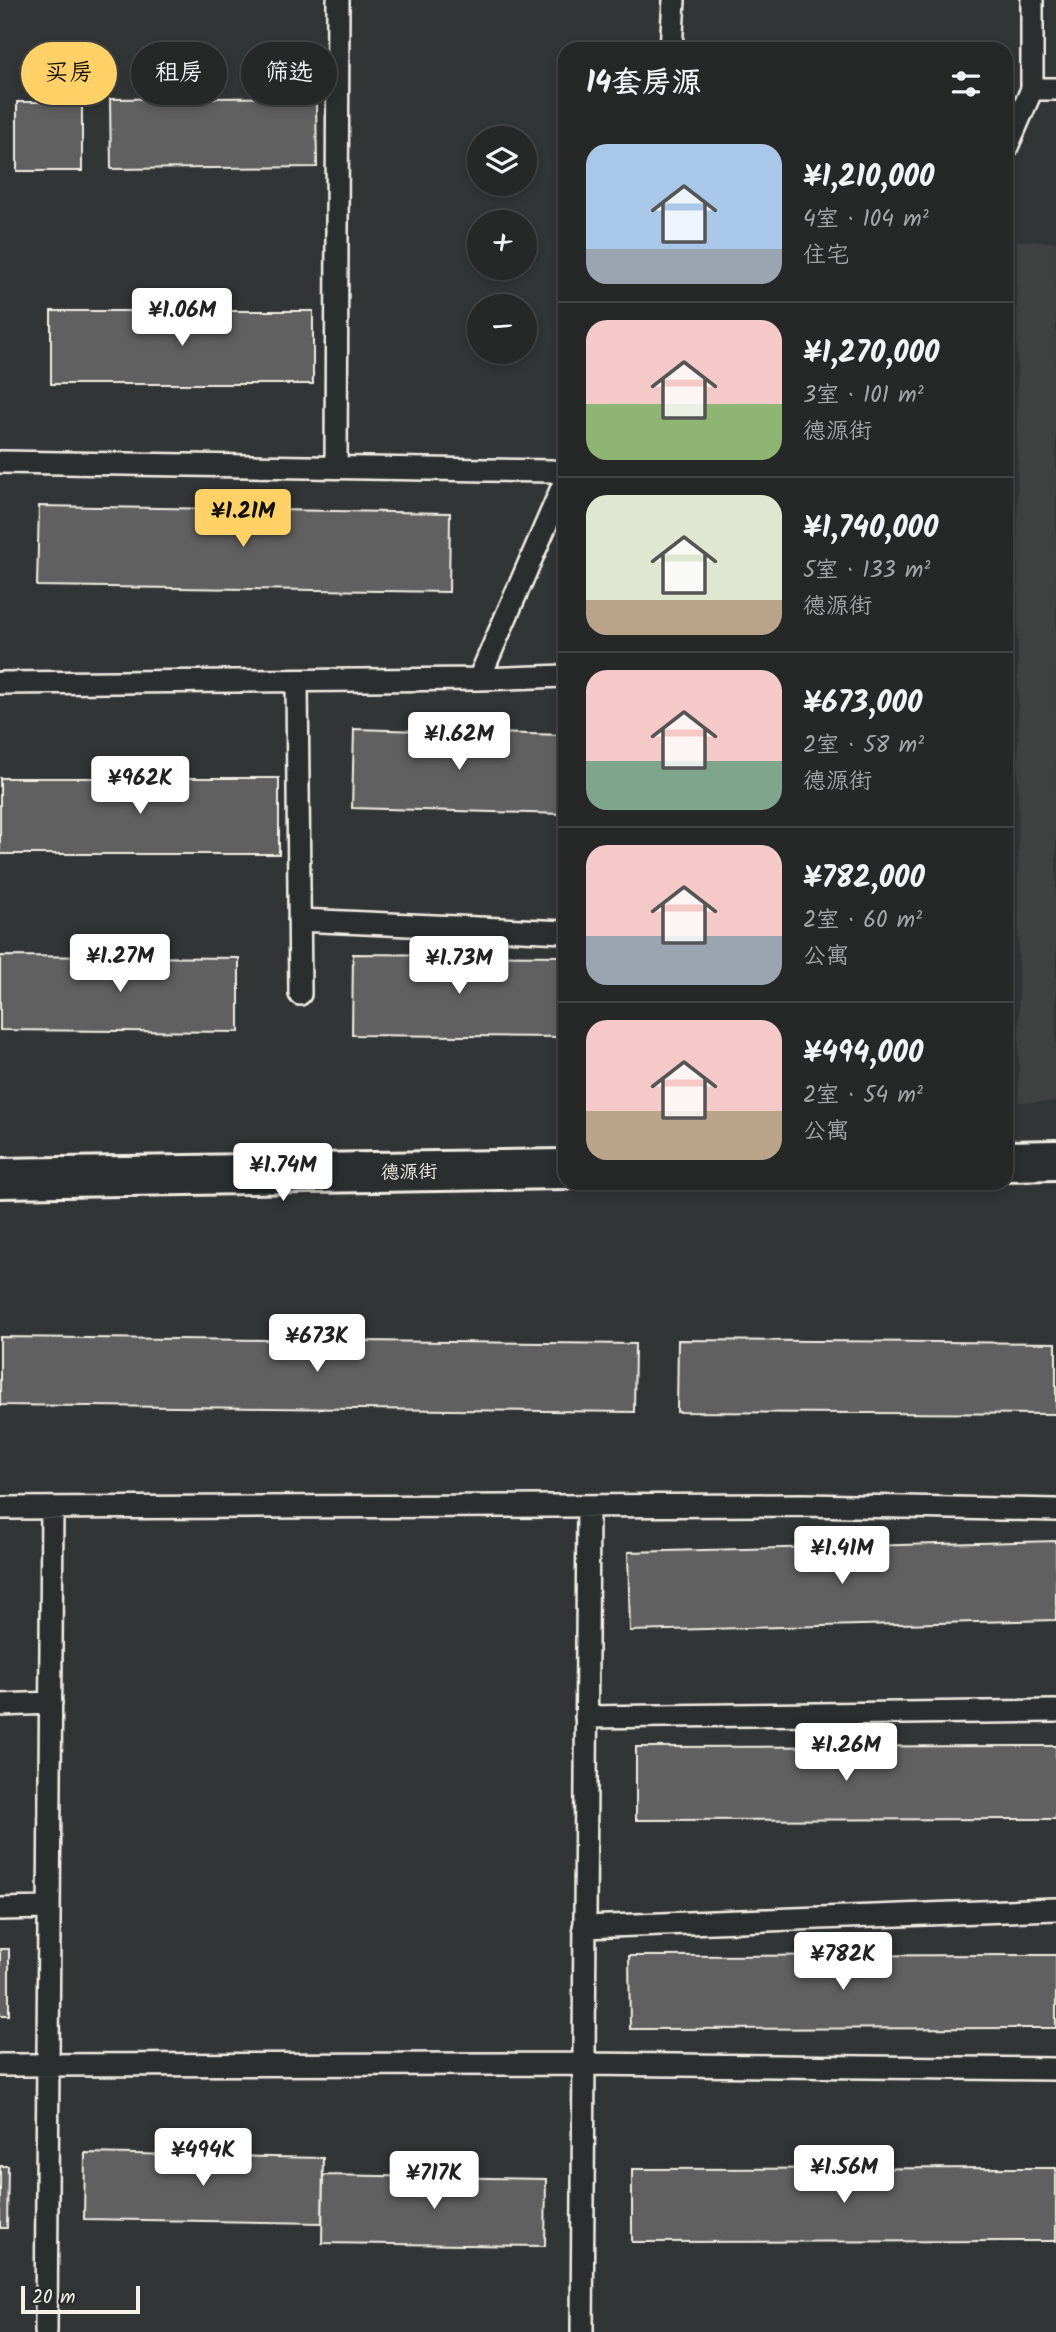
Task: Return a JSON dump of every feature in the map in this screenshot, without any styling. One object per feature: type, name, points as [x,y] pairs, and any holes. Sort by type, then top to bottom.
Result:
[{"type":"street","points":[[1013,1161],[1056,1160]]},
{"type":"street","name":"德源街","points":[[0,1178],[558,1169]]},
{"type":"lane","points":[[337,467],[338,0]]},
{"type":"lane","points":[[671,42],[674,0]]},
{"type":"lane","points":[[1013,133],[1032,89],[1032,0]]},
{"type":"lane","points":[[1032,89],[1056,89]]},
{"type":"lane","points":[[0,462],[558,473]]},
{"type":"lane","points":[[479,680],[558,497]]},
{"type":"lane","points":[[0,683],[479,680],[558,676]]},
{"type":"lane","points":[[297,681],[300,994]]},
{"type":"lane","points":[[299,920],[558,932]]},
{"type":"lane","points":[[0,1508],[804,1505],[1056,1510]]},
{"type":"lane","points":[[582,2332],[588,1506]]},
{"type":"lane","points":[[46,2332],[52,1508]]},
{"type":"lane","points":[[0,1705],[51,1703]]},
{"type":"lane","points":[[586,1717],[1056,1711]]},
{"type":"lane","points":[[0,1909],[49,1908]]},
{"type":"lane","points":[[584,1927],[1056,1909]]},
{"type":"lane","points":[[0,2065],[583,2064],[1056,2069]]},
{"type":"shaded area","points":[[1017,241],[1056,242],[1056,1102],[1019,1102]]},
{"type":"building","points":[[227,98],[241,98],[241,105],[316,105],[317,167],[111,169],[110,105],[117,105],[117,99],[131,99],[131,105],[227,105]]},
{"type":"building","points":[[17,102],[21,102],[21,105],[82,105],[82,171],[17,171]]},
{"type":"building","points":[[51,311],[313,311],[313,384],[51,384]]},
{"type":"building","points":[[39,506],[450,513],[449,592],[37,586]]},
{"type":"building","points":[[354,729],[558,735],[558,814],[352,808]]},
{"type":"building","points":[[0,778],[279,778],[279,854],[0,854]]},
{"type":"building","points":[[353,954],[558,956],[558,1037],[352,1035]]},
{"type":"building","points":[[0,956],[239,958],[239,1032],[0,1030]]},
{"type":"building","points":[[0,1337],[635,1344],[634,1412],[0,1405]]},
{"type":"building","points":[[678,1340],[1056,1343],[1056,1414],[677,1412]]},
{"type":"building","points":[[1056,1541],[1056,1620],[630,1631],[628,1552]]},
{"type":"building","points":[[1056,1746],[1056,1819],[636,1820],[636,1747]]},
{"type":"building","points":[[0,1949],[9,1949],[9,2015],[0,2015]]},
{"type":"building","points":[[1056,1955],[1056,2028],[630,2029],[629,1956]]},
{"type":"building","points":[[85,2153],[323,2158],[322,2223],[84,2219]]},
{"type":"building","points":[[0,2166],[8,2166],[7,2228],[0,2228]]},
{"type":"building","points":[[1056,2168],[1056,2241],[632,2242],[632,2169]]},
{"type":"building","points":[[323,2175],[546,2179],[545,2246],[322,2243]]}]
